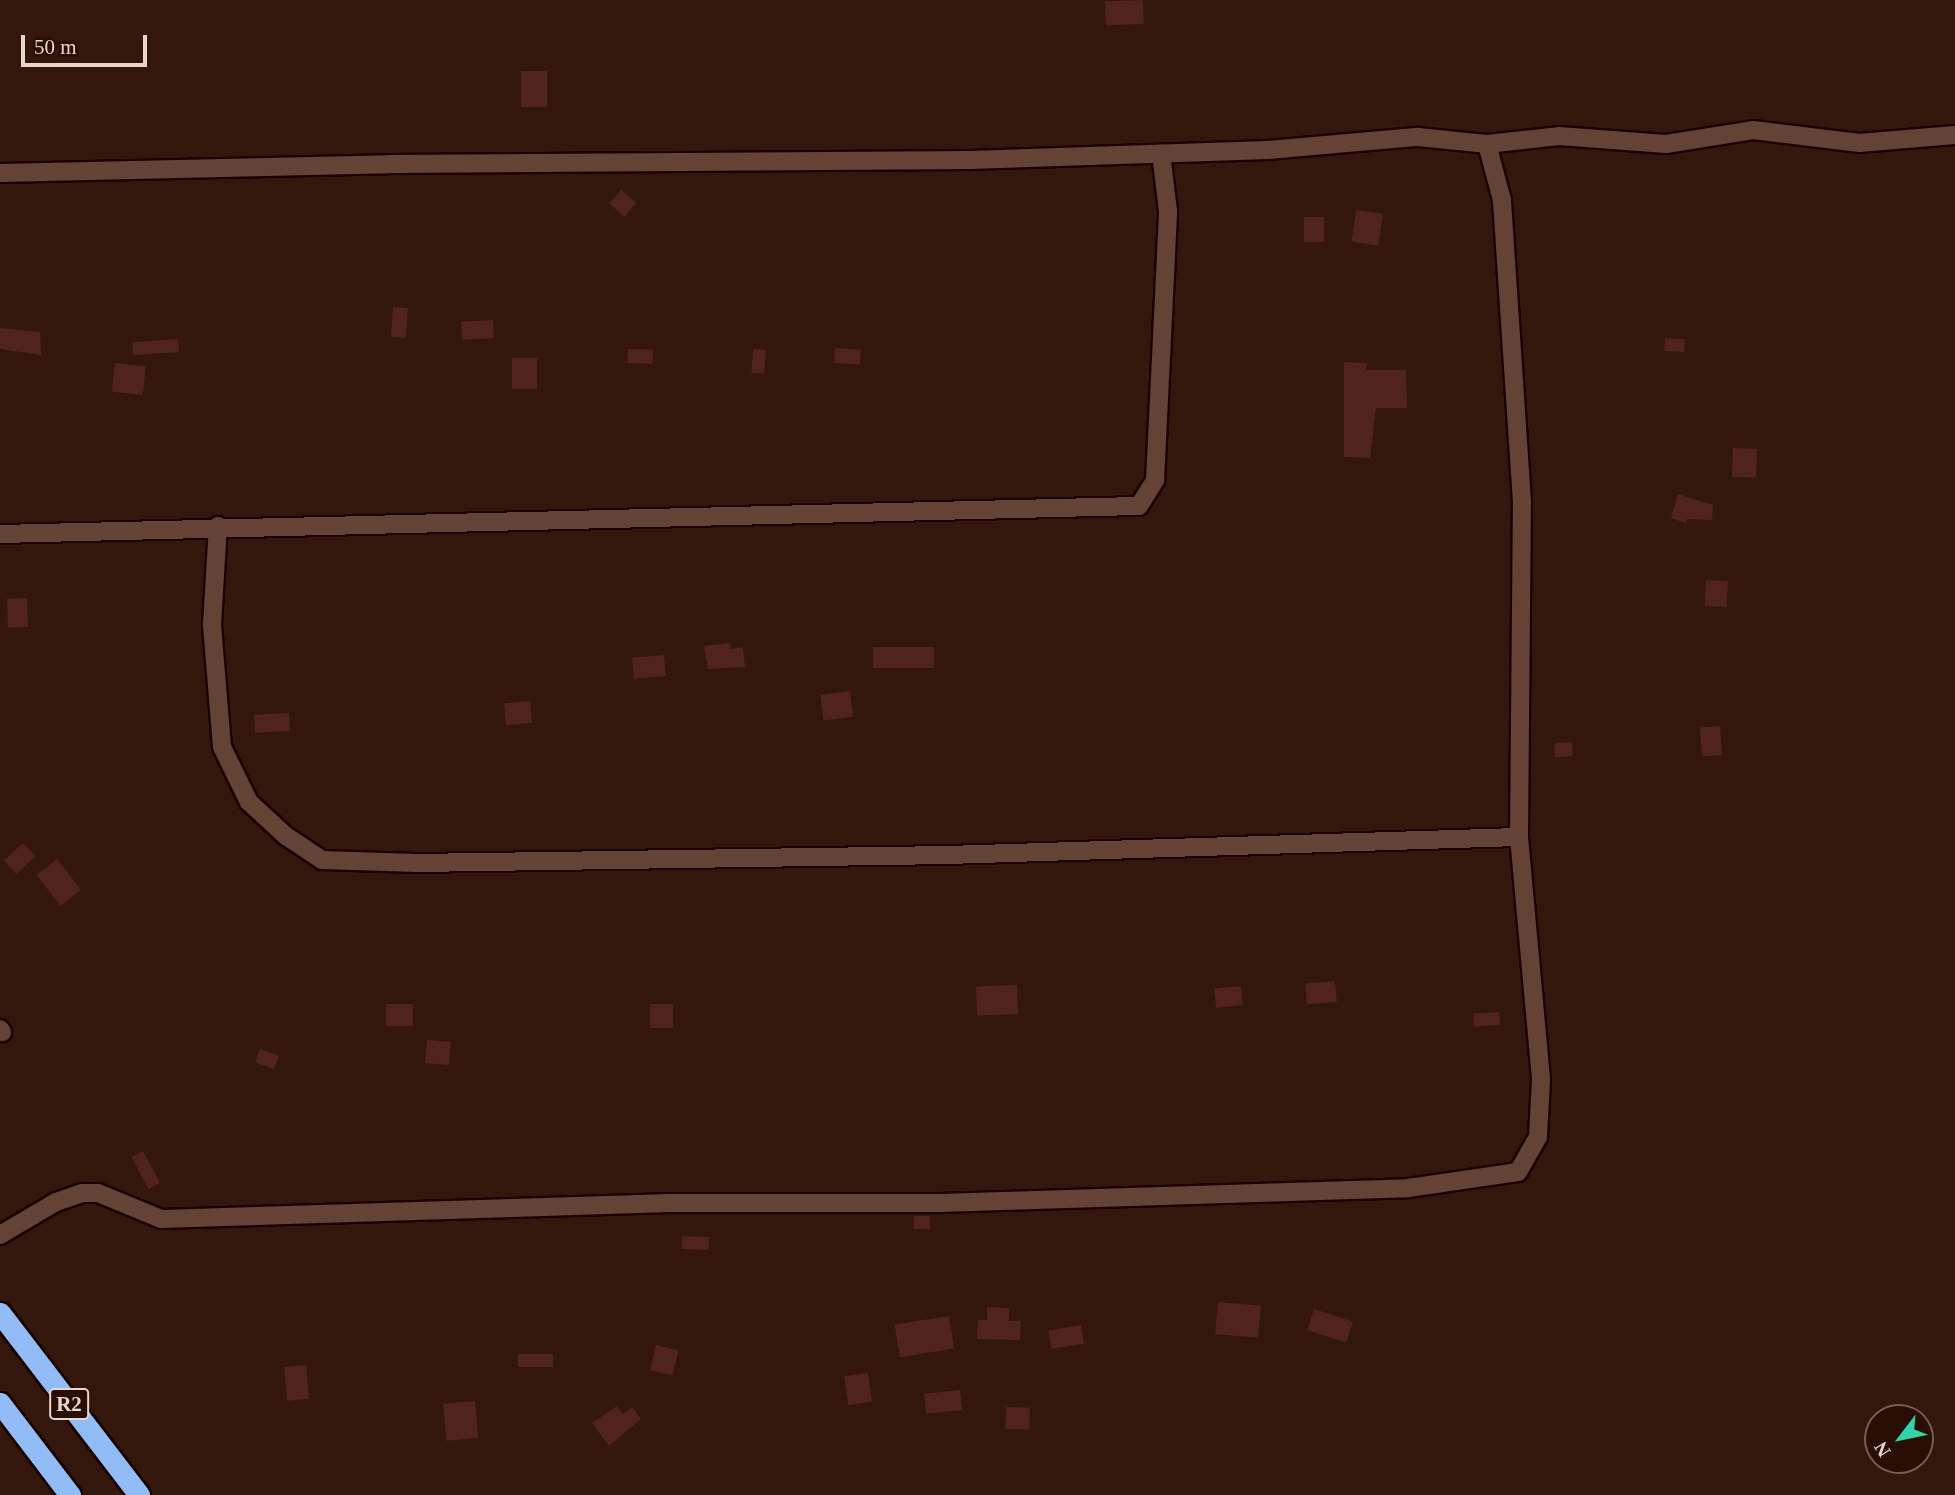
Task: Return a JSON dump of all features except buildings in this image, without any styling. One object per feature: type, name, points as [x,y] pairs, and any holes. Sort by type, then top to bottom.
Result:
[{"type":"highway","name":"R2","points":[[0,1313],[139,1495]]},
{"type":"highway","name":"R2","points":[[0,1403],[70,1495]]},
{"type":"street","points":[[0,173],[1161,153],[1268,150],[1418,136],[1487,144],[1559,136],[1665,144],[1752,130],[1859,143],[1955,135]]},
{"type":"street","points":[[0,1235],[56,1202],[90,1193],[161,1219],[667,1203],[940,1203],[1408,1188],[1518,1172],[1538,1137],[1541,1079],[1519,837],[1522,502],[1502,200],[1487,144]]},
{"type":"street","points":[[0,534],[218,526],[1139,506],[1155,480],[1168,211],[1161,153]]},
{"type":"street","points":[[218,526],[212,625],[222,747],[249,802],[286,836],[322,860],[416,863],[948,855],[1519,837]]}]
